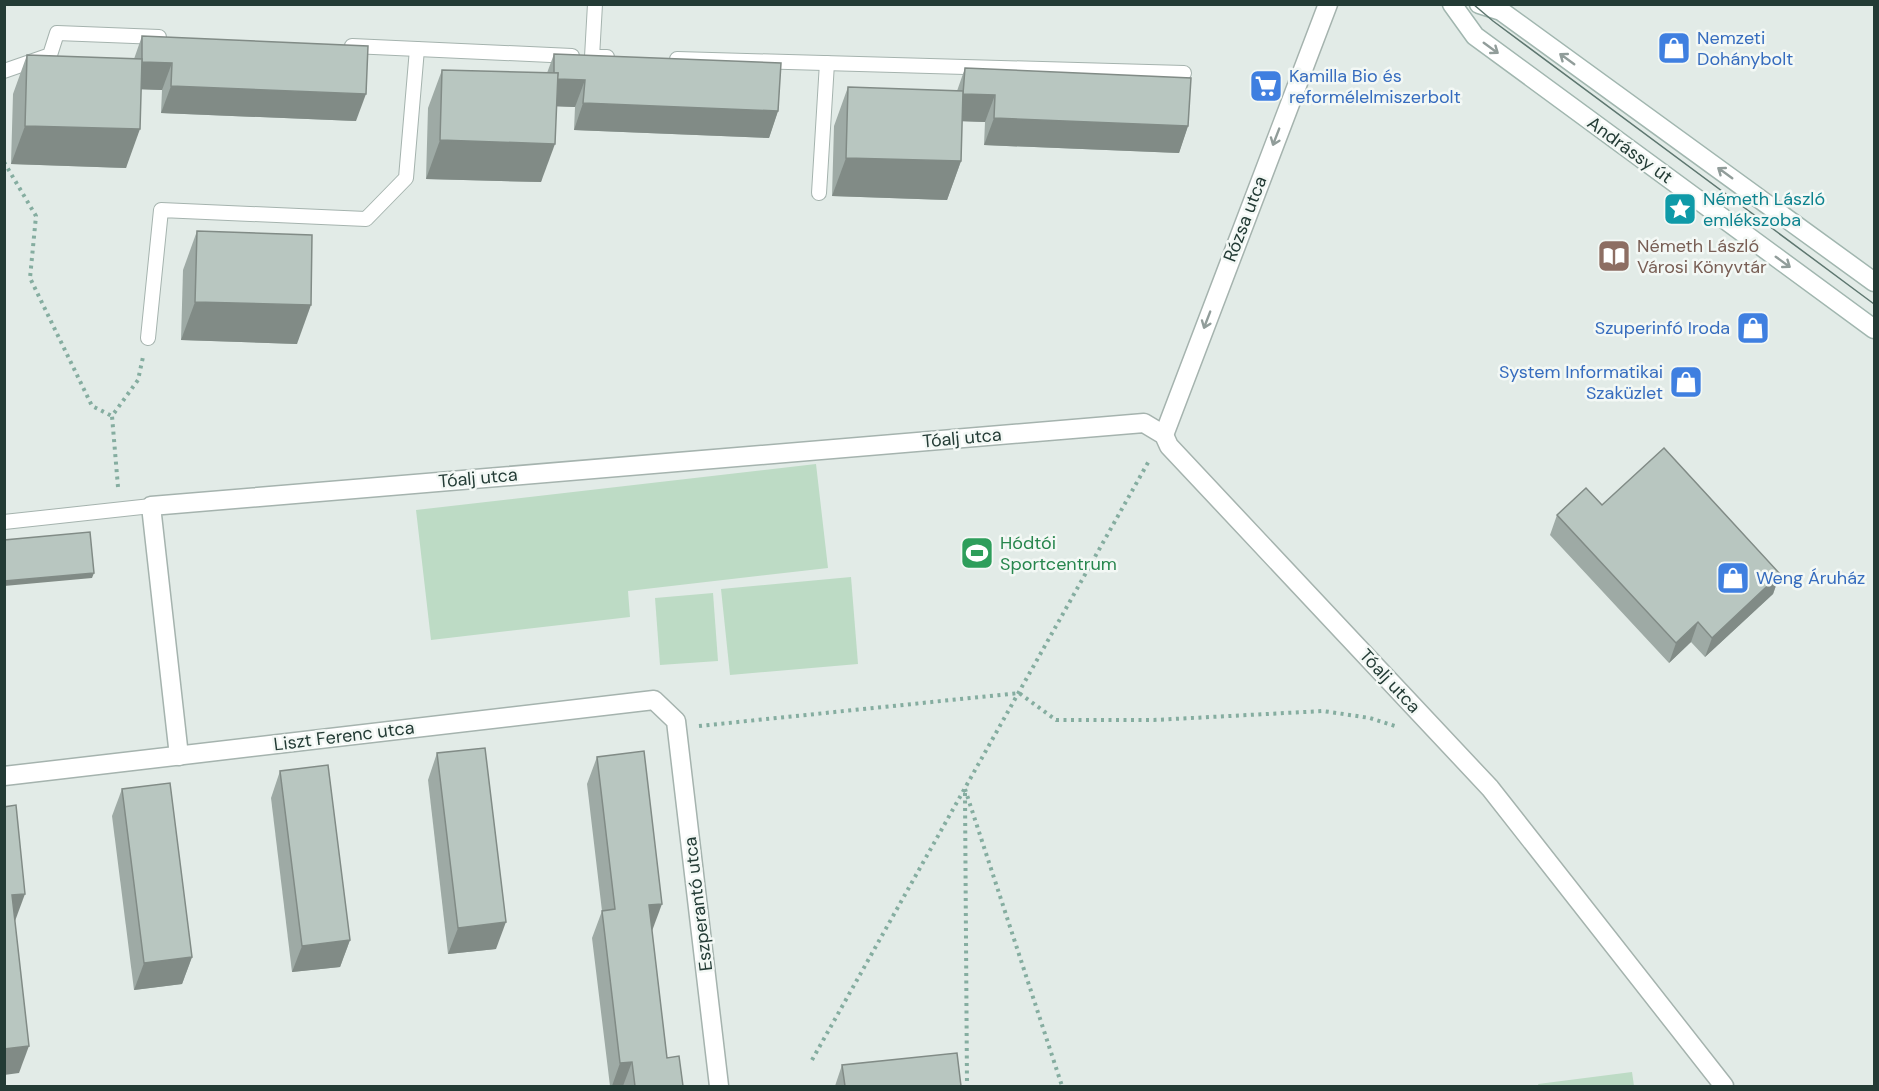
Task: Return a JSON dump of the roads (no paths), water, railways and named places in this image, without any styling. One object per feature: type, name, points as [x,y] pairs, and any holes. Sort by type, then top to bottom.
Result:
[{"type":"street","name":"Rózsa utca","points":[[1164,435],[1328,4]]},
{"type":"street","name":"Andrássy út","points":[[1452,4],[1475,36],[1875,329]]},
{"type":"street","name":"Andrássy út","points":[[1479,4],[1501,11],[1875,282]]},
{"type":"street","name":"Tóalj utca","points":[[150,506],[1144,423],[1164,435],[1169,446],[1490,788],[1724,1086]]},
{"type":"street","points":[[150,506],[179,756]]},
{"type":"street","name":"Liszt Ferenc utca","points":[[4,776],[654,700],[677,725]]},
{"type":"street","name":"Eszperantó utca","points":[[677,725],[719,1086]]},
{"type":"lane","points":[[592,57],[595,4]]},
{"type":"lane","points":[[4,71],[50,55],[57,33],[177,38]]},
{"type":"lane","points":[[333,45],[616,57]]},
{"type":"lane","points":[[148,338],[161,210],[366,219],[406,178],[417,49]]},
{"type":"lane","points":[[663,59],[1185,73]]},
{"type":"lane","points":[[819,193],[826,63]]},
{"type":"lane","points":[[4,522],[150,506]]},
{"type":"tram line","points":[[1473,4],[1874,304]]},
{"type":"place","name":"Nemzeti Dohánybolt","points":[[1674,48]]},
{"type":"place","name":"Kamilla Bio és reformélelmiszerbolt","points":[[1266,86]]},
{"type":"place","name":"Németh László emlékszoba","points":[[1680,209]]},
{"type":"place","name":"Németh László Városi Könyvtár","points":[[1614,256]]},
{"type":"place","name":"Szuperinfó Iroda","points":[[1753,328]]},
{"type":"place","name":"System Informatikai Szaküzlet","points":[[1686,382]]},
{"type":"place","name":"Hódtói Sportcentrum","points":[[977,553]]},
{"type":"place","name":"Weng Áruház","points":[[1733,578]]}]
